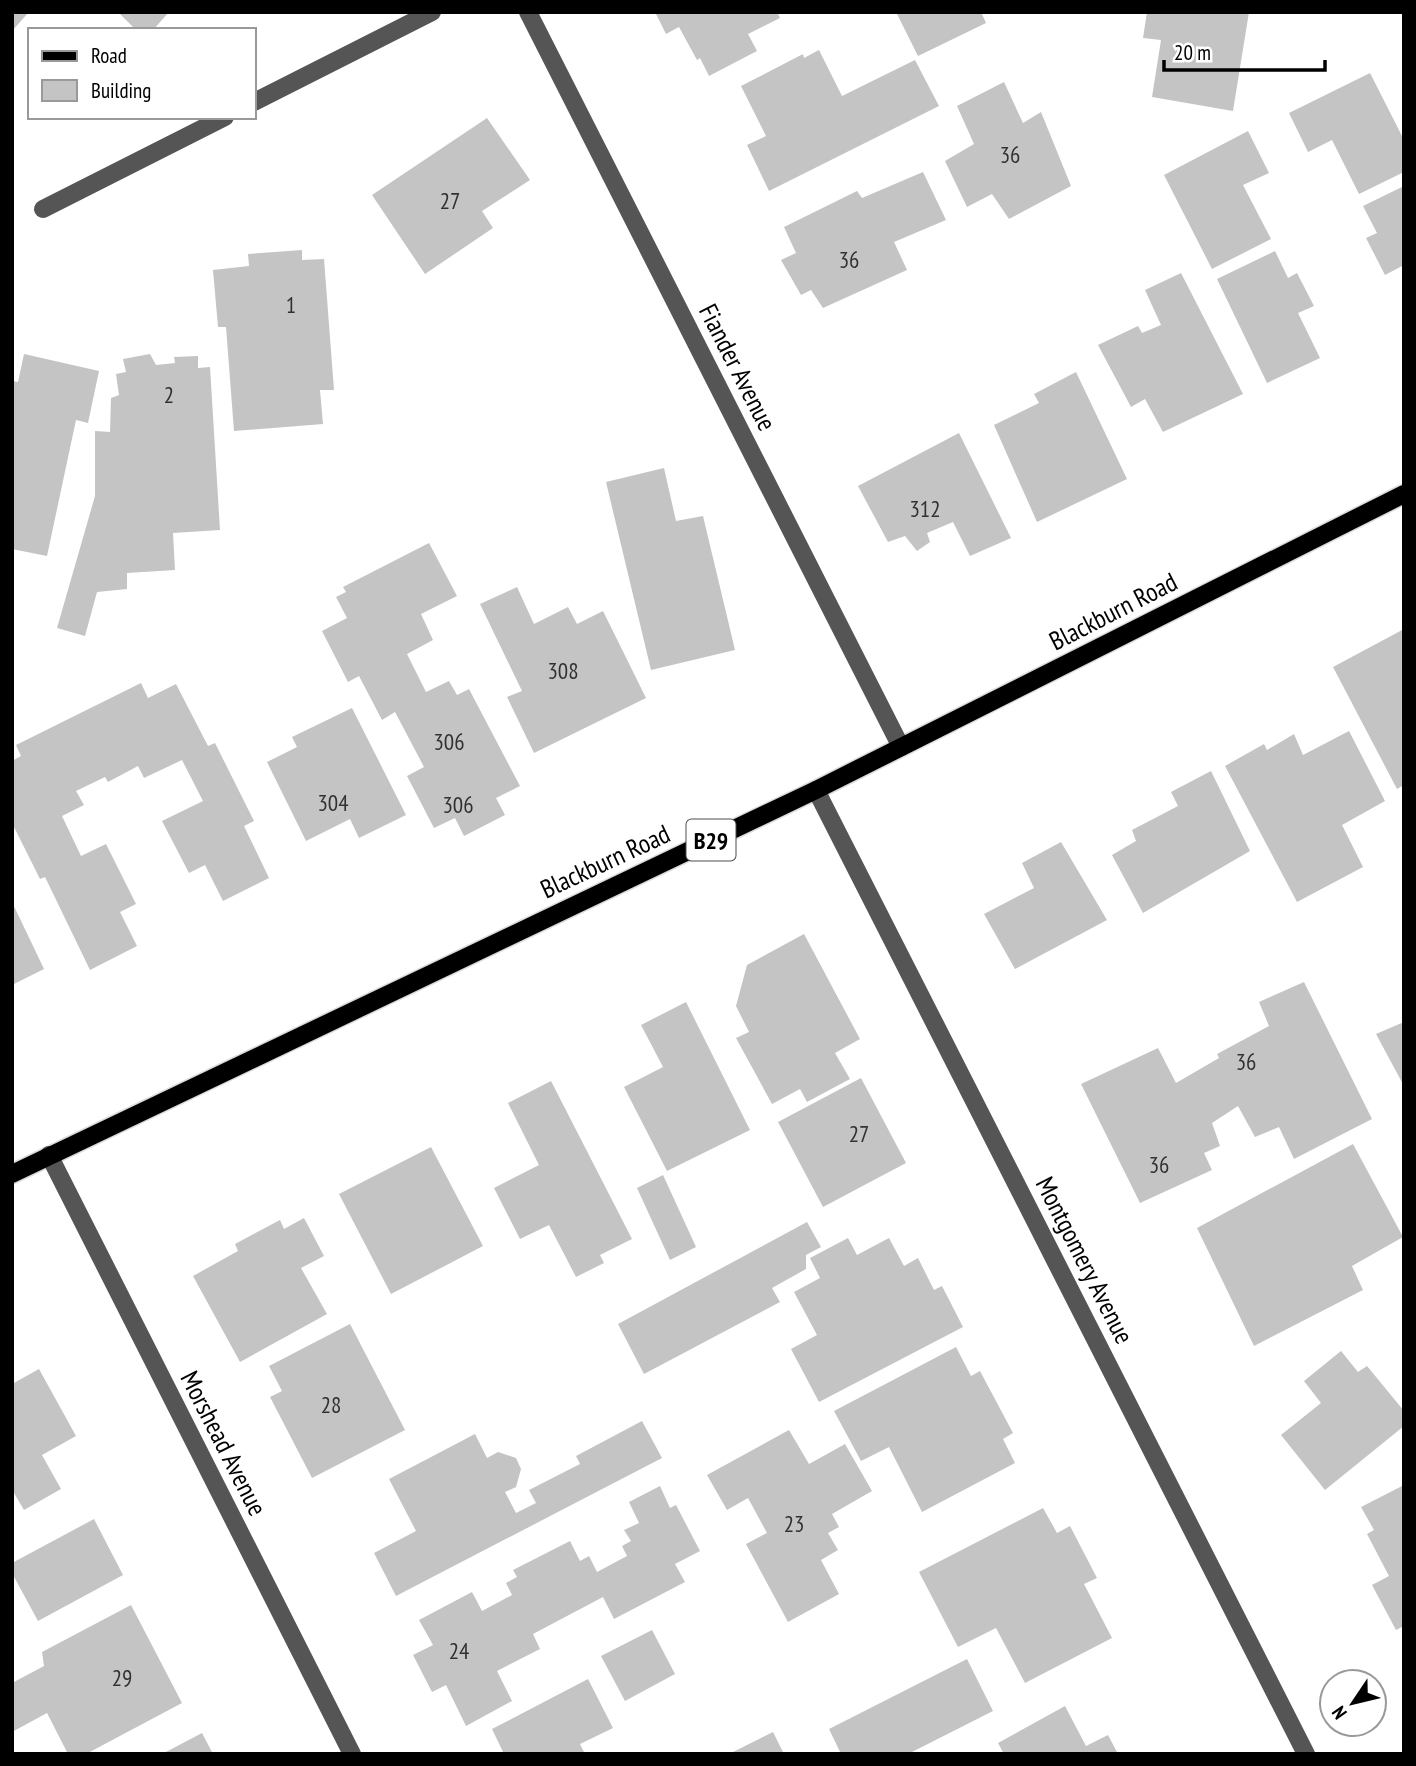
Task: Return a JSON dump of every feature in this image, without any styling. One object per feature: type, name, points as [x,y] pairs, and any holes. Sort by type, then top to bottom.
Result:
[{"type":"main road","name":"Blackburn Road","points":[[12,1174],[816,790],[1404,494]]},
{"type":"street","points":[[256,101],[432,12]]},
{"type":"street","name":"Fiander Avenue","points":[[528,12],[901,747]]},
{"type":"street","points":[[43,209],[221,119]]},
{"type":"street","name":"Montgomery Avenue","points":[[816,790],[1306,1754]]},
{"type":"street","name":"Morshead Avenue","points":[[50,1155],[352,1754]]},
{"type":"building","points":[[12,12],[29,12],[12,31]]},
{"type":"building","points":[[118,12],[169,12],[155,28],[134,28]]},
{"type":"building","points":[[655,12],[777,12],[780,18],[748,34],[757,51],[709,76],[679,27],[666,34]]},
{"type":"building","points":[[896,12],[981,12],[986,23],[918,56]]},
{"type":"building","points":[[1147,12],[1249,12],[1233,111],[1152,97],[1161,40],[1143,38]]},
{"type":"building","points":[[819,50],[842,96],[915,60],[939,106],[769,191],[747,145],[766,136],[741,86],[803,54],[804,58]]},
{"type":"building","points":[[1370,73],[1404,140],[1404,172],[1359,194],[1332,140],[1308,152],[1289,113]]},
{"type":"building","points":[[1004,82],[1023,123],[1041,112],[1071,186],[1009,219],[992,194],[967,207],[945,161],[974,144],[957,106]]},
{"type":"building","points":[[487,118],[530,180],[482,211],[493,228],[425,274],[372,195]]},
{"type":"building","points":[[1248,131],[1269,173],[1243,185],[1271,239],[1212,269],[1164,175]]},
{"type":"building","points":[[923,172],[946,220],[894,242],[907,270],[823,308],[811,290],[801,295],[781,260],[796,253],[784,227],[857,191],[862,198]]},
{"type":"building","points":[[1404,186],[1404,265],[1385,275],[1366,238],[1377,233],[1363,206]]},
{"type":"building","points":[[302,250],[302,260],[324,259],[334,390],[320,390],[323,424],[234,431],[226,327],[218,327],[213,270],[249,266],[248,254]]},
{"type":"building","points":[[1275,251],[1288,278],[1297,273],[1314,306],[1298,313],[1320,358],[1267,383],[1217,279]]},
{"type":"building","points":[[1181,273],[1243,394],[1163,432],[1145,399],[1131,407],[1098,345],[1138,326],[1142,333],[1161,325],[1145,290]]},
{"type":"building","points":[[24,354],[99,371],[88,423],[76,420],[47,556],[12,549],[12,381],[18,382]]},
{"type":"building","points":[[150,354],[156,365],[175,363],[174,357],[198,356],[198,368],[210,367],[220,530],[173,533],[175,570],[127,573],[127,589],[97,592],[85,636],[57,628],[95,496],[95,431],[110,432],[111,398],[119,395],[116,374],[126,372],[123,359]]},
{"type":"building","points":[[1076,372],[1127,479],[1037,522],[994,425],[1039,403],[1034,394]]},
{"type":"building","points":[[959,433],[1011,538],[970,556],[953,522],[927,533],[930,542],[917,551],[905,536],[888,542],[858,486]]},
{"type":"building","points":[[664,468],[676,521],[703,516],[735,650],[651,670],[606,482]]},
{"type":"building","points":[[429,543],[457,596],[421,614],[433,640],[407,654],[426,692],[449,681],[457,695],[469,689],[520,786],[496,798],[505,815],[464,836],[455,818],[434,828],[407,776],[424,767],[395,712],[382,720],[359,676],[348,682],[322,631],[347,618],[336,597],[346,592],[343,587]]},
{"type":"building","points":[[517,587],[534,624],[568,607],[577,624],[603,611],[646,698],[534,753],[507,697],[522,691],[480,604]]},
{"type":"building","points":[[1404,629],[1404,785],[1397,789],[1333,667]]},
{"type":"building","points":[[141,683],[148,698],[176,684],[208,746],[215,743],[254,821],[244,826],[269,878],[223,901],[205,865],[189,873],[162,821],[203,801],[182,760],[144,778],[138,766],[108,782],[105,777],[76,791],[84,805],[62,816],[81,856],[106,844],[136,904],[120,912],[137,946],[90,970],[45,877],[40,879],[12,823],[12,761],[21,756],[16,745]]},
{"type":"building","points":[[352,708],[406,815],[359,838],[350,819],[306,841],[267,762],[297,747],[292,737]]},
{"type":"building","points":[[1349,731],[1385,801],[1342,825],[1363,867],[1297,902],[1225,766],[1264,744],[1267,750],[1294,734],[1303,755]]},
{"type":"building","points":[[1211,771],[1250,851],[1143,913],[1112,855],[1136,841],[1132,830],[1178,806],[1171,792]]},
{"type":"building","points":[[1061,842],[1107,920],[1015,969],[984,914],[1034,888],[1022,863]]},
{"type":"building","points":[[12,902],[44,969],[12,985]]},
{"type":"building","points":[[804,934],[860,1039],[835,1053],[850,1079],[807,1102],[800,1089],[772,1104],[736,1038],[749,1032],[736,1006],[747,965]]},
{"type":"building","points":[[1304,982],[1372,1119],[1294,1159],[1279,1127],[1255,1137],[1238,1106],[1212,1123],[1220,1146],[1204,1153],[1212,1170],[1140,1203],[1081,1084],[1158,1048],[1176,1083],[1219,1058],[1217,1054],[1269,1026],[1259,1002]]},
{"type":"building","points":[[686,1002],[750,1130],[667,1171],[624,1087],[663,1067],[641,1025]]},
{"type":"building","points":[[1404,1022],[1404,1086],[1376,1034]]},
{"type":"building","points":[[861,1078],[906,1163],[823,1207],[778,1122]]},
{"type":"building","points":[[551,1081],[632,1239],[600,1255],[604,1263],[576,1277],[549,1225],[520,1239],[494,1188],[539,1165],[508,1103]]},
{"type":"building","points":[[1353,1144],[1403,1237],[1352,1266],[1363,1290],[1254,1346],[1197,1228]]},
{"type":"building","points":[[431,1147],[483,1246],[391,1294],[339,1194]]},
{"type":"building","points":[[663,1175],[696,1247],[670,1260],[637,1188]]},
{"type":"building","points":[[304,1218],[324,1256],[301,1268],[327,1314],[240,1362],[193,1276],[238,1251],[235,1244],[280,1220],[284,1229]]},
{"type":"building","points":[[807,1222],[821,1247],[806,1255],[806,1269],[772,1288],[780,1302],[644,1374],[618,1324]]},
{"type":"building","points":[[848,1238],[857,1255],[889,1238],[904,1266],[918,1258],[934,1290],[942,1286],[963,1327],[819,1402],[791,1349],[817,1335],[794,1292],[820,1278],[810,1258]]},
{"type":"building","points":[[350,1324],[405,1430],[312,1478],[270,1397],[282,1391],[269,1366]]},
{"type":"building","points":[[956,1347],[971,1376],[980,1371],[1013,1433],[1003,1439],[1015,1463],[922,1512],[889,1447],[861,1461],[834,1411]]},
{"type":"building","points":[[1341,1351],[1358,1372],[1367,1366],[1404,1411],[1404,1426],[1325,1490],[1281,1435],[1321,1403],[1304,1381]]},
{"type":"building","points":[[39,1369],[76,1436],[42,1455],[61,1489],[24,1510],[14,1493],[12,1494],[12,1384]]},
{"type":"building","points":[[642,1421],[662,1458],[396,1596],[374,1553],[416,1531],[389,1479],[475,1434],[487,1458],[498,1452],[516,1458],[521,1469],[516,1487],[505,1492],[516,1513],[536,1503],[529,1490],[580,1464],[576,1456]]},
{"type":"building","points":[[789,1430],[809,1464],[845,1444],[872,1491],[832,1514],[839,1527],[828,1533],[838,1550],[821,1560],[839,1594],[788,1622],[746,1544],[767,1533],[748,1498],[727,1510],[707,1475]]},
{"type":"building","points":[[1404,1485],[1404,1626],[1396,1630],[1372,1585],[1389,1576],[1367,1534],[1374,1530],[1361,1507]]},
{"type":"building","points":[[660,1486],[670,1508],[676,1505],[700,1551],[675,1564],[685,1582],[614,1619],[603,1597],[533,1634],[540,1649],[497,1671],[512,1701],[466,1726],[446,1685],[432,1692],[413,1655],[433,1645],[419,1620],[472,1592],[482,1611],[512,1595],[506,1583],[517,1577],[513,1570],[570,1541],[580,1561],[589,1556],[597,1572],[627,1556],[622,1546],[631,1541],[624,1530],[639,1523],[629,1502]]},
{"type":"building","points":[[1043,1508],[1057,1533],[1070,1526],[1097,1578],[1084,1584],[1112,1638],[1025,1683],[996,1628],[958,1647],[919,1572]]},
{"type":"building","points":[[94,1519],[123,1575],[38,1621],[12,1573],[12,1563]]},
{"type":"building","points":[[131,1605],[182,1703],[86,1754],[68,1754],[47,1713],[12,1732],[12,1683],[44,1666],[42,1652]]},
{"type":"building","points":[[652,1630],[675,1674],[625,1701],[601,1656]]},
{"type":"building","points":[[967,1659],[993,1711],[908,1754],[841,1754],[829,1729]]},
{"type":"building","points":[[588,1679],[613,1728],[580,1744],[585,1754],[504,1754],[492,1729]]},
{"type":"building","points":[[1065,1706],[1086,1746],[1108,1735],[1118,1754],[1004,1754],[998,1743]]},
{"type":"building","points":[[773,1732],[784,1754],[729,1754]]},
{"type":"building","points":[[202,1733],[213,1754],[162,1754]]}]
